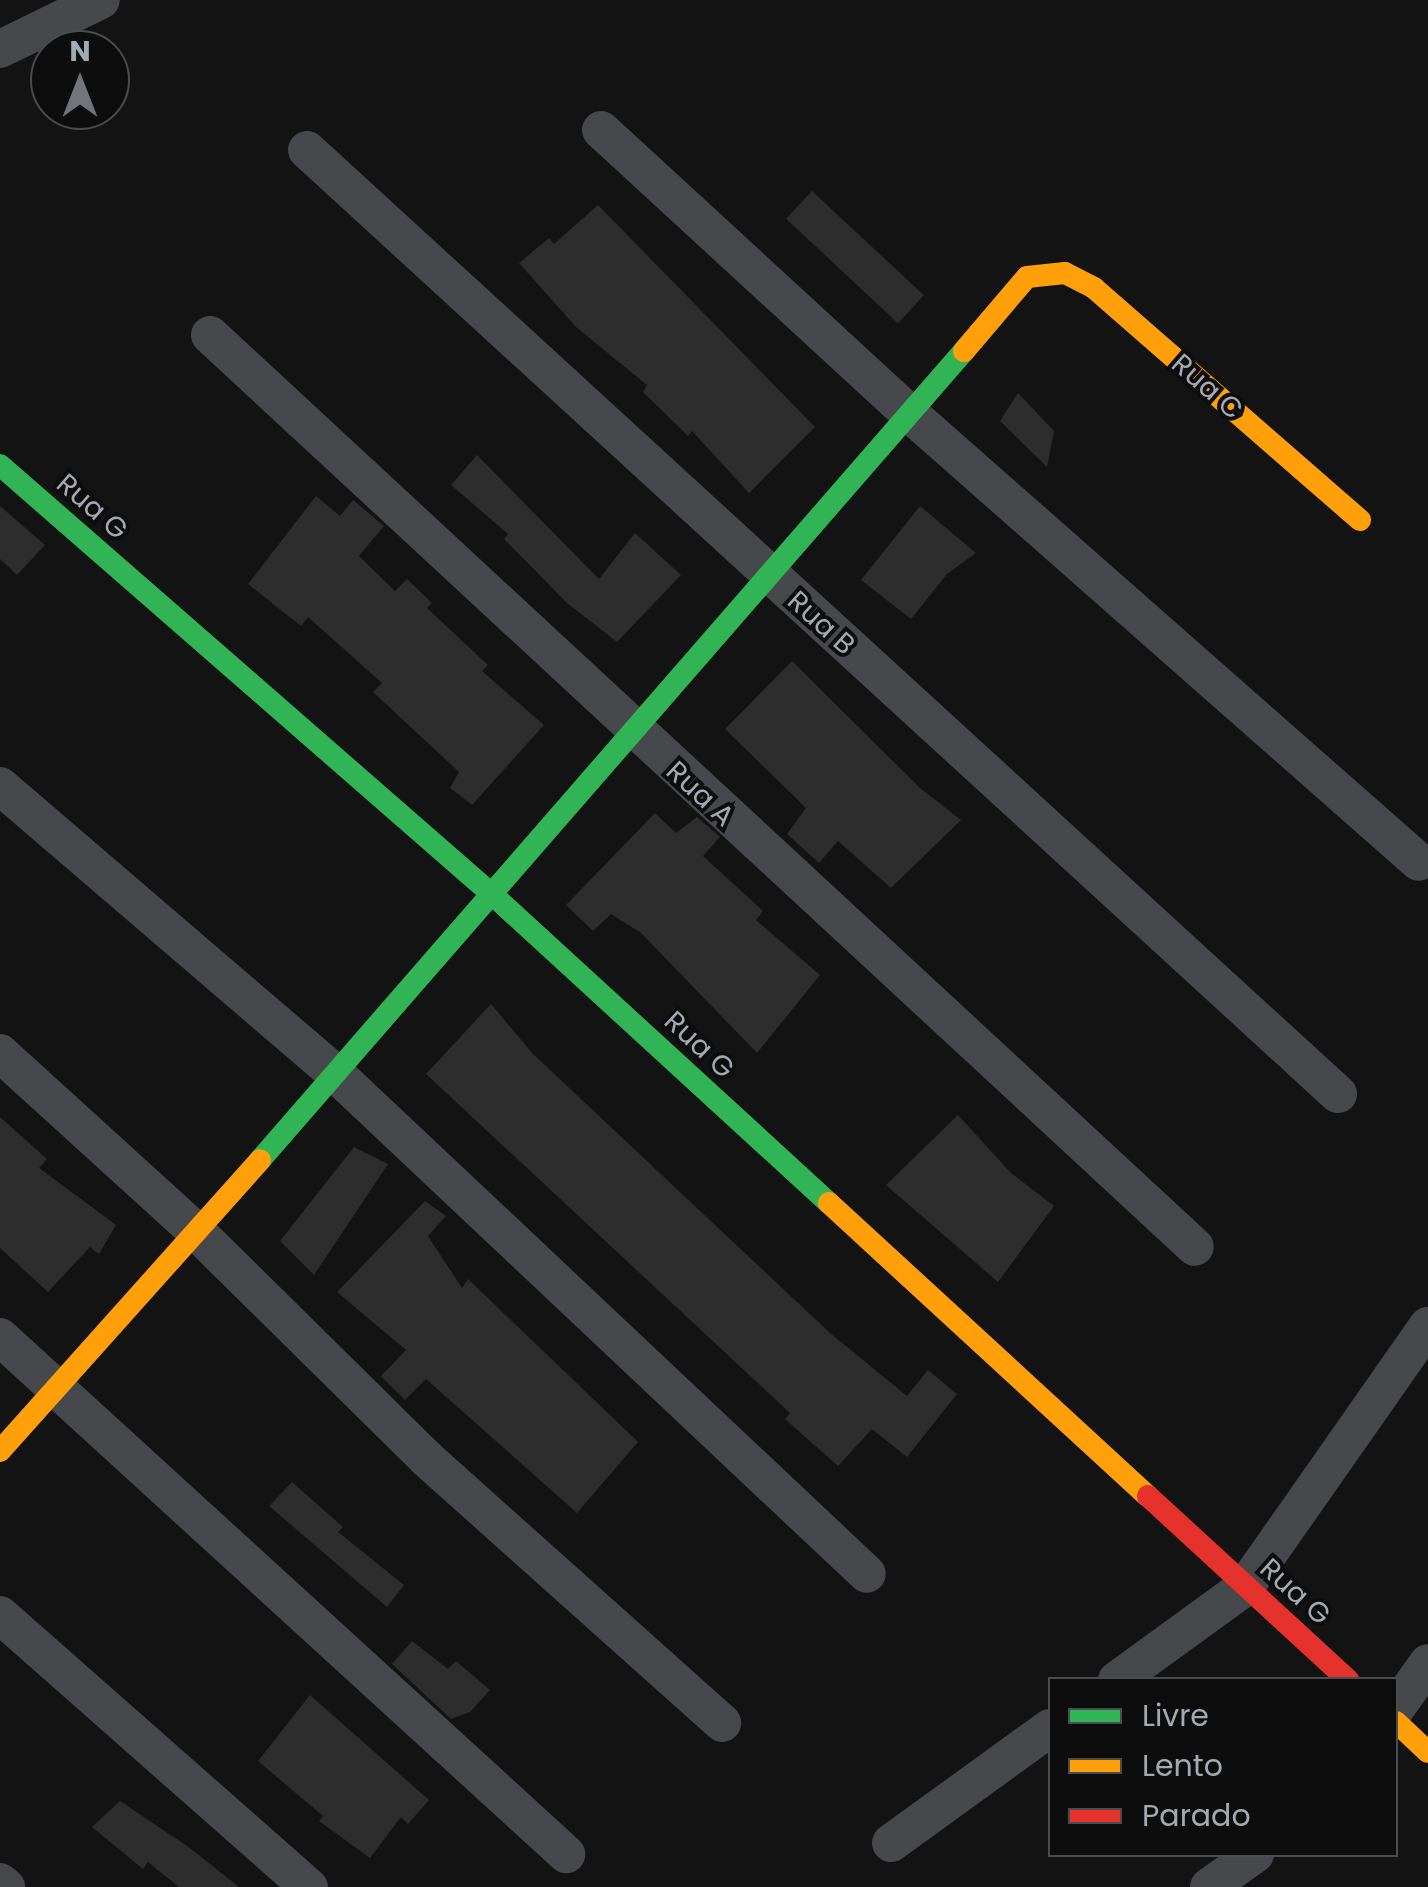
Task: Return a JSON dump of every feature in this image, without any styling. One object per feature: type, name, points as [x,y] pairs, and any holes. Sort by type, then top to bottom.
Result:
[{"type":"street","points":[[0,49],[101,0]]},
{"type":"street","points":[[600,130],[909,414],[1419,862]]},
{"type":"street","name":"Rua B","points":[[306,150],[1338,1094]]},
{"type":"street","name":"Rua C","points":[[909,414],[1010,292],[1045,271],[1094,288],[1360,520]]},
{"type":"street","name":"Rua A","points":[[210,336],[1195,1247]]},
{"type":"street","points":[[0,1451],[199,1234],[495,897],[909,414]]},
{"type":"street","name":"Rua G","points":[[0,465],[495,897],[1345,1677]]},
{"type":"street","points":[[0,786],[336,1074],[866,1574]]},
{"type":"street","points":[[0,1053],[199,1234],[427,1459],[722,1723]]},
{"type":"street","points":[[1121,1677],[1244,1587],[1428,1326]]},
{"type":"street","points":[[0,1338],[566,1854]]},
{"type":"street","points":[[0,1616],[308,1887]]},
{"type":"street","points":[[1398,1705],[1428,1663]]},
{"type":"street","points":[[891,1843],[1048,1729]]},
{"type":"street","points":[[1208,1887],[1252,1857]]},
{"type":"street","points":[[0,1882],[6,1887]]},
{"type":"building","points":[[812,191],[924,295],[898,323],[786,219]]},
{"type":"building","points":[[598,205],[815,427],[749,493],[692,431],[688,436],[643,392],[647,385],[576,327],[519,263],[549,238],[554,244]]},
{"type":"building","points":[[1018,393],[1054,431],[1047,467],[1000,421]]},
{"type":"building","points":[[477,455],[599,579],[635,533],[681,575],[617,642],[567,603],[504,539],[508,534],[451,485]]},
{"type":"building","points":[[316,496],[340,516],[353,500],[384,526],[359,556],[395,591],[407,579],[432,603],[427,608],[488,665],[482,671],[544,725],[472,805],[450,788],[459,772],[373,692],[382,683],[308,617],[301,626],[248,584]]},
{"type":"building","points":[[0,506],[45,545],[17,575],[0,559]]},
{"type":"building","points":[[920,506],[976,553],[947,574],[911,619],[861,580]]},
{"type":"building","points":[[792,661],[920,788],[961,820],[891,888],[838,841],[819,863],[787,834],[806,808],[725,729]]},
{"type":"building","points":[[655,813],[676,833],[697,817],[720,837],[703,856],[763,911],[756,920],[820,975],[757,1053],[641,933],[611,914],[593,931],[566,905]]},
{"type":"building","points":[[491,1004],[532,1053],[830,1333],[907,1396],[928,1370],[957,1394],[907,1457],[872,1429],[838,1466],[785,1419],[790,1413],[426,1074]]},
{"type":"building","points":[[958,1115],[1011,1173],[1054,1206],[998,1282],[886,1185]]},
{"type":"building","points":[[0,1117],[47,1159],[39,1168],[116,1225],[99,1254],[90,1247],[48,1292],[0,1248]]},
{"type":"building","points":[[354,1147],[388,1164],[314,1275],[280,1241]]},
{"type":"building","points":[[425,1201],[446,1216],[428,1236],[462,1288],[468,1279],[638,1442],[577,1513],[426,1379],[405,1400],[381,1376],[406,1350],[337,1292]]},
{"type":"building","points":[[292,1482],[343,1527],[338,1532],[404,1585],[387,1607],[269,1506]]},
{"type":"building","points":[[412,1641],[448,1669],[456,1661],[490,1690],[470,1712],[451,1719],[392,1664]]},
{"type":"building","points":[[310,1695],[429,1800],[408,1824],[401,1817],[370,1858],[319,1821],[323,1816],[258,1761]]},
{"type":"building","points":[[120,1801],[239,1887],[179,1887],[148,1862],[143,1869],[92,1827]]},
{"type":"traffic: fast","points":[[260,1160],[964,351]]},
{"type":"traffic: fast","points":[[0,465],[495,897],[829,1203]]},
{"type":"traffic: slow","points":[[964,351],[1027,277],[1065,273],[1094,288],[1360,520]]},
{"type":"traffic: slow","points":[[0,1451],[260,1160]]},
{"type":"traffic: slow","points":[[829,1203],[1148,1496]]},
{"type":"traffic: slow","points":[[1398,1724],[1428,1752]]},
{"type":"traffic: jam","points":[[1148,1496],[1345,1677]]}]
